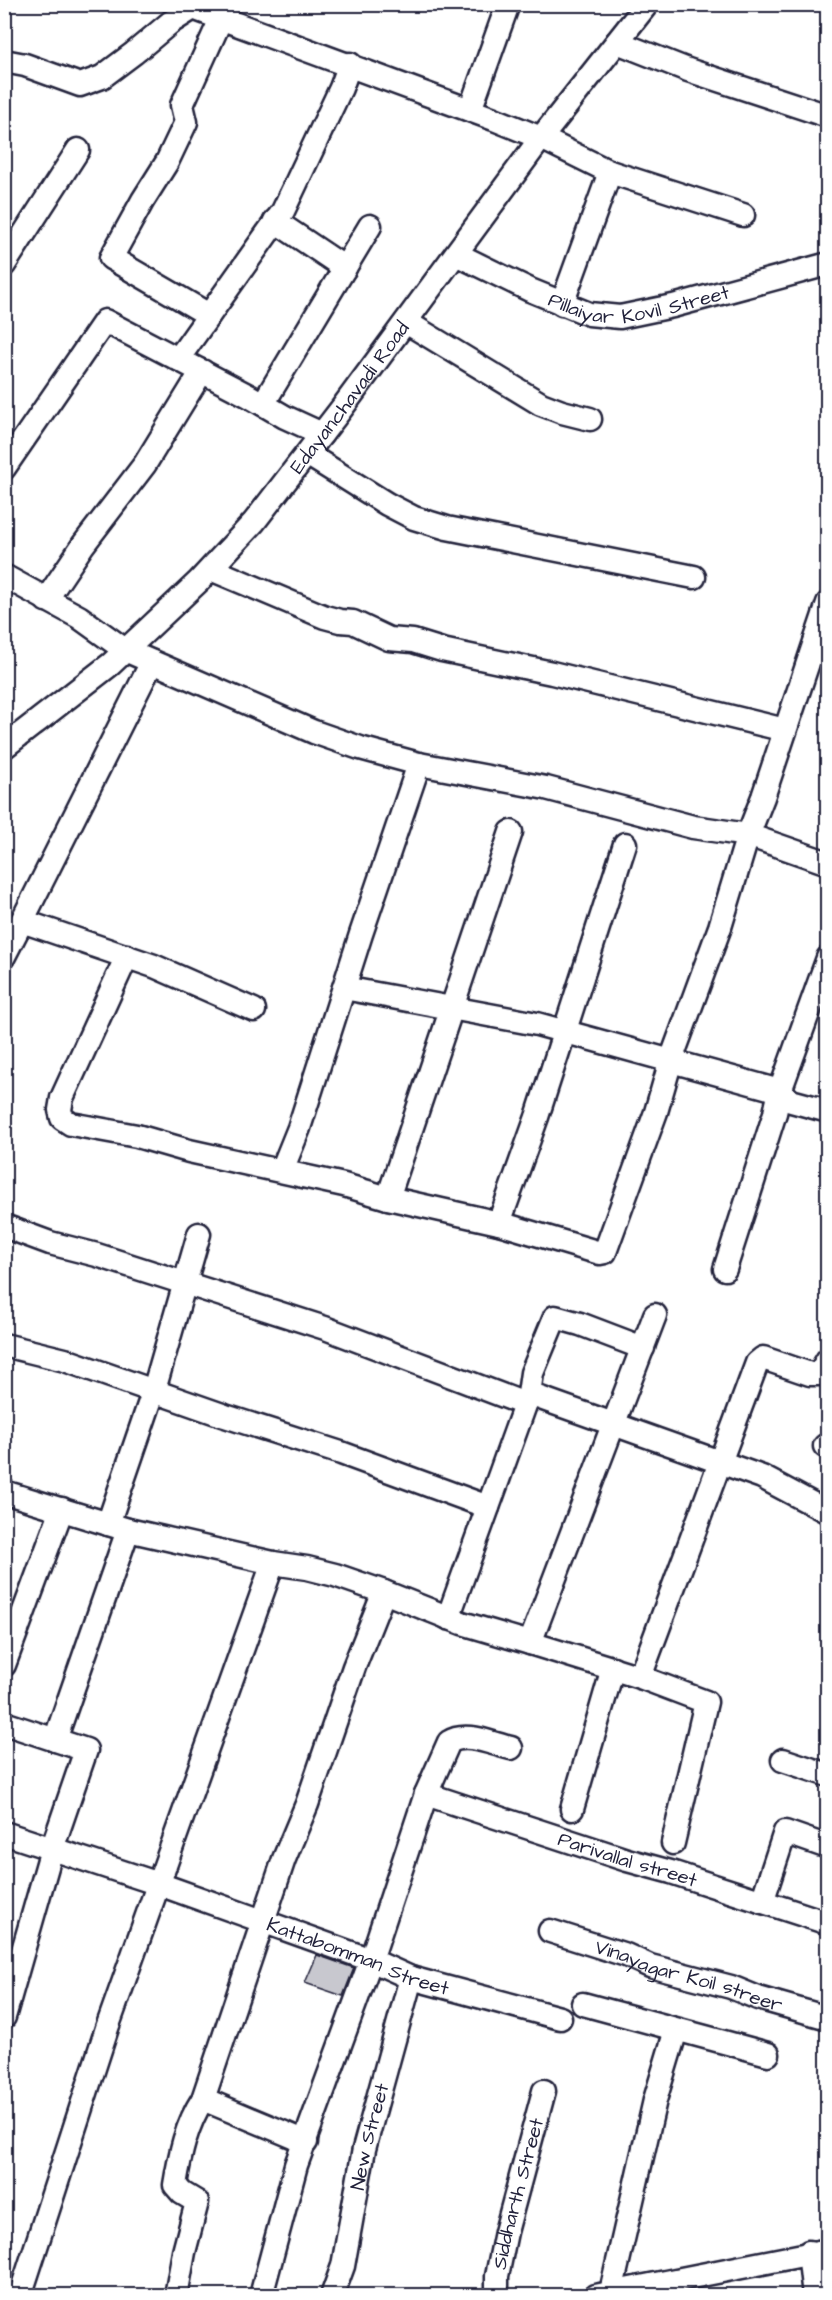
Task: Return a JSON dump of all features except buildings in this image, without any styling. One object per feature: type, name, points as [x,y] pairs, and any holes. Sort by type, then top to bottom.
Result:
[{"type":"street","points":[[470,110],[508,4]]},
{"type":"street","name":"Edayanchavadi Road","points":[[4,747],[111,664],[211,569],[254,522],[642,6]]},
{"type":"street","points":[[4,61],[25,65],[80,85],[102,77],[171,22],[193,8],[470,110],[541,138],[610,172],[743,214]]},
{"type":"street","points":[[209,315],[111,258],[167,162],[186,122],[182,105],[221,19]]},
{"type":"street","points":[[617,42],[688,70],[828,116]]},
{"type":"street","points":[[178,359],[275,220],[306,164],[350,64]]},
{"type":"street","points":[[4,265],[78,150]]},
{"type":"street","points":[[562,304],[610,172]]},
{"type":"street","points":[[275,220],[345,268]]},
{"type":"street","points":[[262,404],[370,226]]},
{"type":"street","name":"Pillaiyar Kovil Street","points":[[456,254],[562,304],[589,314],[620,316],[673,306],[828,264]]},
{"type":"street","points":[[4,468],[105,321],[285,417],[322,434]]},
{"type":"street","points":[[406,322],[541,404],[562,412],[590,418]]},
{"type":"street","points":[[46,600],[83,545],[145,464],[201,371]]},
{"type":"street","points":[[307,454],[387,504],[414,518],[458,530],[694,577]]},
{"type":"street","points":[[211,569],[325,617],[352,622],[389,639],[413,641],[442,650],[552,673],[785,730]]},
{"type":"street","points":[[4,576],[79,617],[125,650],[314,732],[360,748],[419,764],[546,788],[693,827],[748,835],[828,863]]},
{"type":"street","points":[[127,956],[62,1098],[60,1110],[62,1118],[71,1124],[137,1136],[189,1151],[282,1170],[388,1198],[499,1223],[600,1253],[605,1252],[656,1112],[671,1060],[720,927],[748,835],[828,603]]},
{"type":"street","points":[[4,956],[152,662]]},
{"type":"street","points":[[282,1170],[299,1128],[419,764]]},
{"type":"street","points":[[388,1198],[511,832]]},
{"type":"street","points":[[499,1223],[625,844]]},
{"type":"street","points":[[22,921],[127,956],[254,1010]]},
{"type":"street","points":[[724,1269],[775,1113],[780,1091],[828,958]]},
{"type":"street","points":[[344,988],[453,1007],[564,1031],[780,1091],[791,1101],[828,1111]]},
{"type":"street","points":[[4,1226],[50,1243],[97,1255],[325,1328],[527,1399],[614,1424],[762,1477],[828,1512]]},
{"type":"street","points":[[55,1740],[118,1527],[198,1234]]},
{"type":"street","points":[[530,1643],[655,1315]]},
{"type":"street","points":[[448,1618],[527,1399],[532,1373],[555,1317],[643,1348]]},
{"type":"street","points":[[4,1345],[65,1360],[225,1416],[341,1453],[488,1508]]},
{"type":"street","points":[[640,1677],[757,1363],[763,1358],[810,1374],[819,1374],[828,1359]]},
{"type":"street","points":[[4,1492],[118,1527],[273,1563],[306,1568],[384,1592],[448,1618],[640,1677],[706,1702],[673,1843]]},
{"type":"street","points":[[4,1665],[62,1509]]},
{"type":"street","points":[[4,2292],[18,2295],[99,2049],[273,1563]]},
{"type":"street","points":[[176,2295],[196,2202],[182,2193],[175,2185],[180,2155],[191,2118],[203,2099],[284,1859],[307,1804],[354,1667],[384,1592]]},
{"type":"street","points":[[572,1809],[613,1668]]},
{"type":"street","points":[[4,1723],[86,1750],[52,1849],[4,2017]]},
{"type":"street","points":[[261,2295],[296,2165],[370,1960],[426,1794],[449,1742],[456,1737],[467,1737],[511,1748]]},
{"type":"street","points":[[783,1760],[828,1775]]},
{"type":"street","name":"Parivallal street","points":[[426,1794],[828,1923]]},
{"type":"street","points":[[762,1902],[786,1832],[828,1847]]},
{"type":"street","name":"Kattabomman Street","points":[[4,1833],[159,1884],[370,1960],[411,1978],[560,2018]]},
{"type":"street","name":"Vinayagar Koil streer","points":[[550,1931],[650,1966],[731,1987],[767,2001],[828,2018]]},
{"type":"street","name":"New Street","points":[[332,2295],[343,2266],[364,2149],[411,1978]]},
{"type":"street","points":[[583,2004],[768,2054]]},
{"type":"street","points":[[676,2030],[603,2294],[818,2251],[814,2295]]},
{"type":"street","name":"Siddharth Street","points":[[497,2295],[497,2276],[506,2232],[544,2091]]},
{"type":"street","points":[[203,2099],[306,2142]]}]
